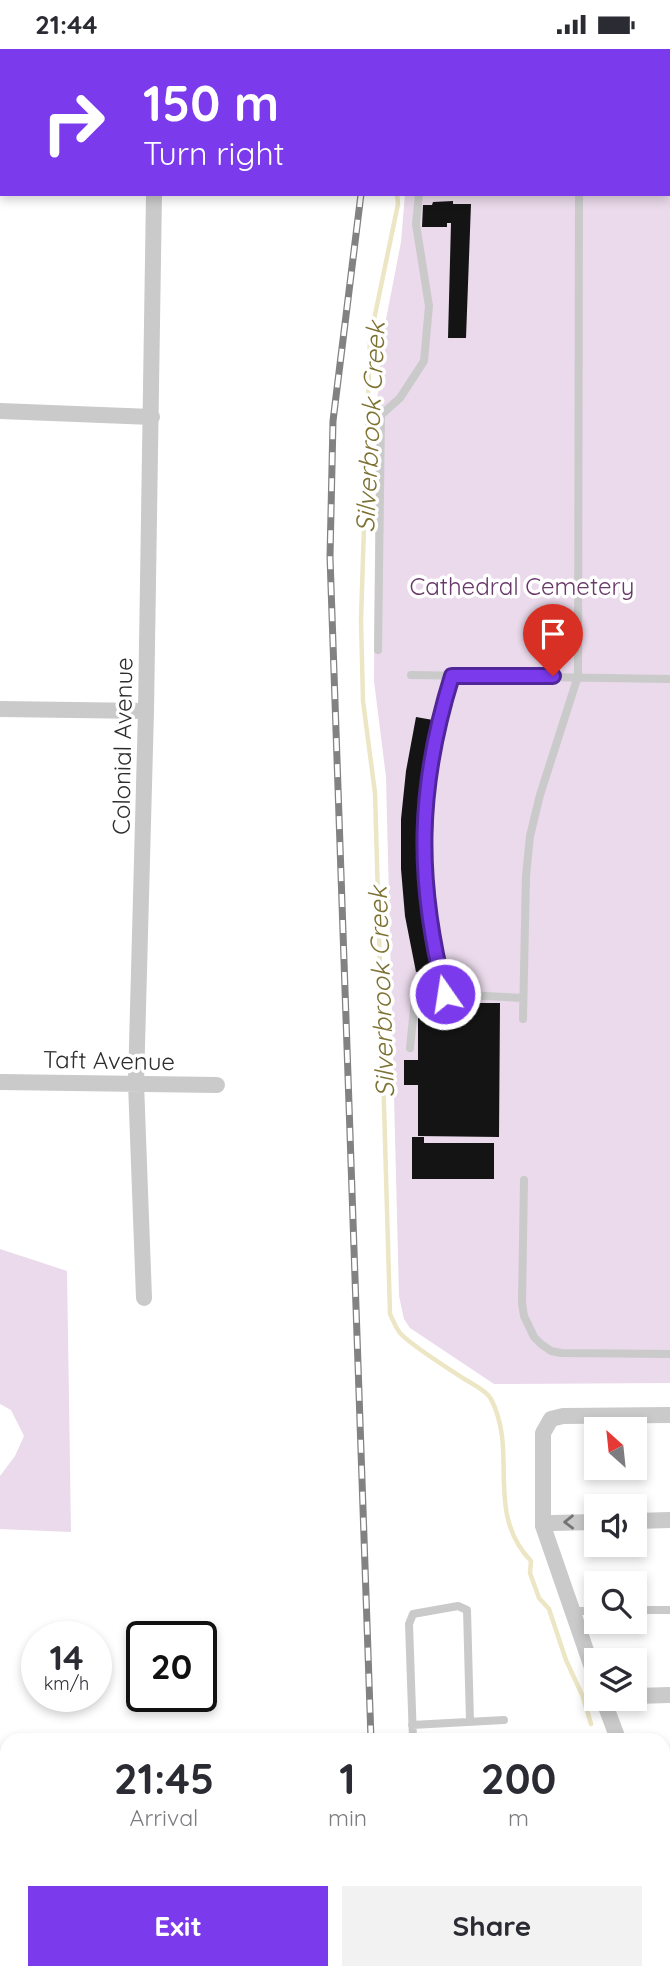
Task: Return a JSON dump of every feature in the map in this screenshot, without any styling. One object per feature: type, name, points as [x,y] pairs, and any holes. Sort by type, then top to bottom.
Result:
[{"type":"street","name":"Colonial Avenue","points":[[144,1298],[136,1083],[152,417],[154,196]]},
{"type":"street","points":[[0,411],[152,417]]},
{"type":"street","points":[[0,709],[146,711]]},
{"type":"street","name":"Taft Avenue","points":[[0,1082],[217,1085]]},
{"type":"street","points":[[586,1648],[543,1526],[543,1433],[551,1419],[563,1416],[670,1415]]},
{"type":"street","points":[[647,1521],[670,1520]]},
{"type":"street","points":[[543,1526],[552,1523],[584,1522]]},
{"type":"street","points":[[647,1696],[670,1695]]},
{"type":"street","points":[[608,1711],[616,1733]]},
{"type":"lane","points":[[378,650],[381,415],[400,398],[424,361],[429,306],[416,224],[419,196]]},
{"type":"lane","points":[[523,1019],[526,876],[530,836],[540,795],[578,676],[579,196]]},
{"type":"lane","points":[[411,675],[670,679]]},
{"type":"lane","points":[[445,994],[426,903],[423,832],[430,760],[439,717],[452,676]]},
{"type":"lane","points":[[410,1048],[415,999],[423,995],[523,998]]},
{"type":"lane","points":[[524,1180],[522,1303],[534,1337],[551,1351],[561,1353],[670,1354]]},
{"type":"lane","points":[[413,1733],[409,1624],[414,1613],[458,1606],[467,1610],[470,1721]]},
{"type":"lane","points":[[647,1610],[670,1610]]},
{"type":"lane","points":[[573,1611],[584,1611]]},
{"type":"lane","points":[[412,1725],[504,1720]]},
{"type":"green space","name":"Cathedral Cemetery","points":[[405,196],[670,196],[670,1383],[494,1384],[410,1328],[404,1319],[399,1296],[386,777],[374,681],[376,416],[382,340],[401,242]]},
{"type":"green space","points":[[0,1249],[67,1271],[71,1532],[0,1529],[0,1476],[15,1456],[24,1436],[11,1410],[0,1404]]},
{"type":"building","points":[[453,201],[453,204],[471,204],[466,338],[448,338],[451,223],[447,223],[447,227],[422,227],[423,205]]},
{"type":"building","points":[[416,717],[433,720],[422,774],[417,821],[417,869],[422,915],[433,969],[416,972],[405,916],[401,819]]},
{"type":"building","points":[[420,1003],[500,1003],[499,1137],[418,1136],[418,1085],[404,1085],[404,1060],[418,1060]]},
{"type":"building","points":[[412,1137],[424,1137],[424,1143],[494,1143],[494,1179],[412,1179]]},
{"type":"waterway","name":"Silverbrook Creek","points":[[397,196],[398,204],[370,339],[361,620],[363,701],[375,793],[390,1314],[406,1338],[491,1399],[499,1419],[509,1523],[517,1542],[531,1561],[530,1573],[539,1598],[549,1609],[591,1724]]},
{"type":"railway","points":[[361,196],[333,421],[330,557],[371,1733]]},
{"type":"route","points":[[445,994],[426,903],[423,832],[430,760],[439,717],[452,676],[553,676]]}]
